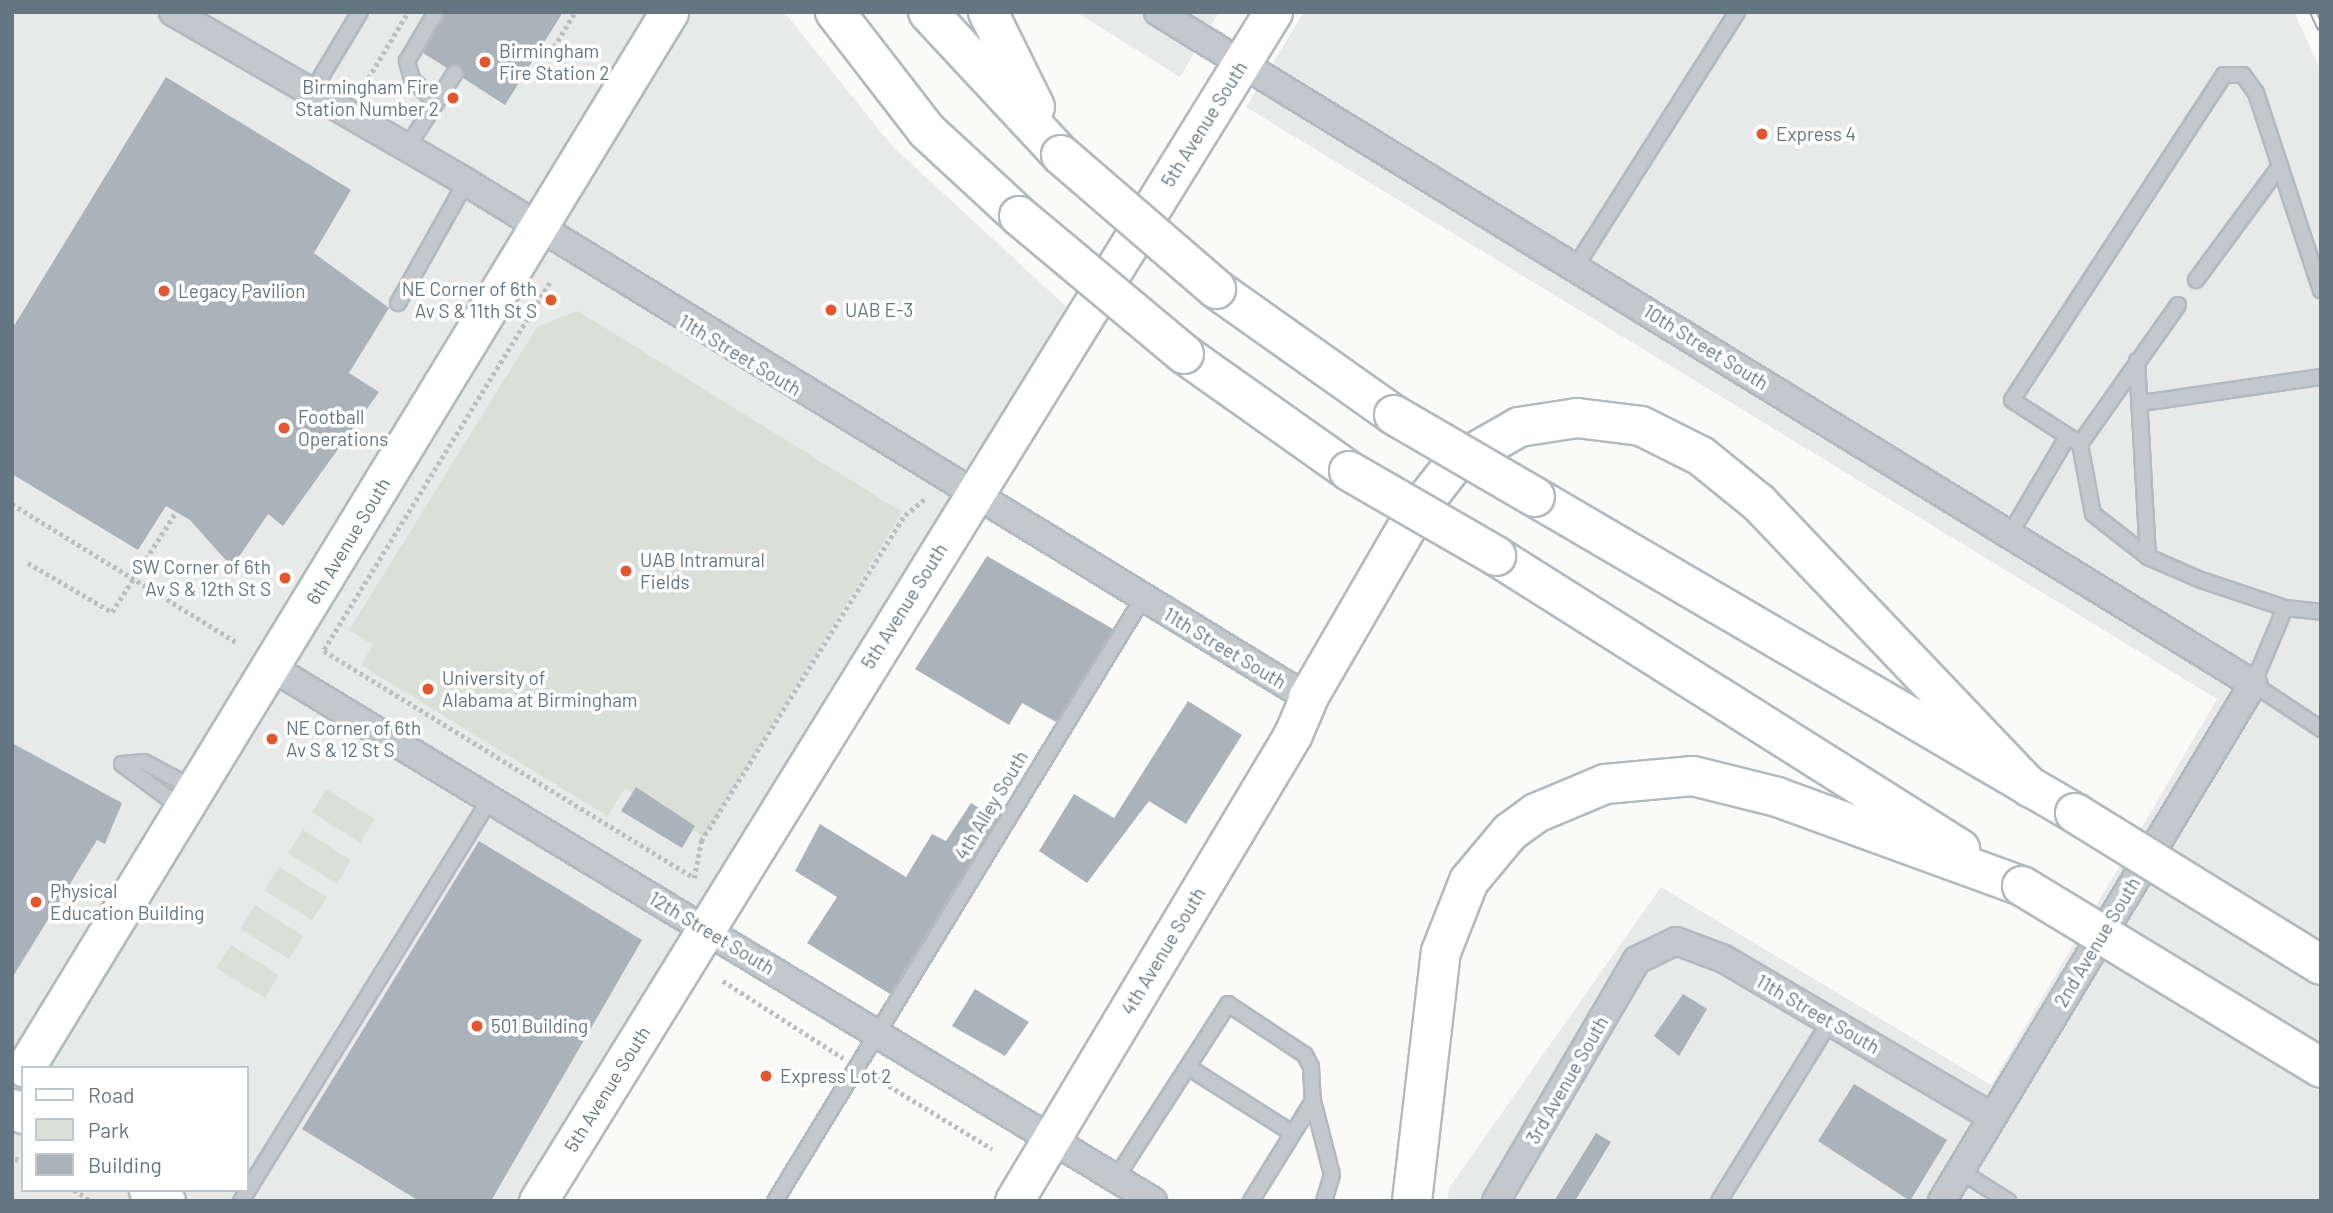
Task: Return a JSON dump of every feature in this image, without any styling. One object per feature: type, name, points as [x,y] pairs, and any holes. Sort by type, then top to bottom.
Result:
[{"type":"highway","points":[[835,12],[928,131],[1019,216],[1184,354],[1349,471],[1496,556],[2022,886],[2321,1068]]},
{"type":"highway","points":[[928,12],[1060,155],[1216,289],[1394,415],[2075,813],[2321,965]]},
{"type":"highway","points":[[988,12],[1060,155]]},
{"type":"highway","points":[[1308,698],[1414,515],[1454,464],[1519,427],[1577,418],[1641,426],[1702,456],[1759,503],[2030,788]]},
{"type":"highway","points":[[1412,1201],[1441,952],[1469,881],[1510,832],[1536,813],[1605,784],[1693,776],[1777,797],[2022,886]]},
{"type":"street","name":"11th Street South","points":[[173,12],[310,95],[466,182],[539,230],[1308,698]]},
{"type":"street","name":"6th Avenue South","points":[[26,1066],[539,230],[669,12]]},
{"type":"street","name":"10th Street South","points":[[1158,12],[1576,266],[2253,684]]},
{"type":"street","name":"5th Avenue South","points":[[538,1201],[1273,12]]},
{"type":"street","name":"12th Street South","points":[[271,667],[1153,1201]]},
{"type":"street","name":"2nd Avenue South","points":[[1942,1201],[2253,684]]},
{"type":"street","name":"4th Avenue South","points":[[1014,1201],[1293,734],[1308,698]]},
{"type":"street","name":"11th Street South","points":[[1637,960],[1676,941],[1724,960],[1992,1118]]},
{"type":"street","name":"3rd Avenue South","points":[[1496,1201],[1637,960]]},
{"type":"lane","points":[[310,95],[360,12]]},
{"type":"lane","points":[[436,12],[407,61],[412,79],[436,103]]},
{"type":"lane","points":[[1576,266],[1737,12]]},
{"type":"lane","points":[[406,149],[454,73]]},
{"type":"lane","points":[[2321,291],[2277,170],[2256,93],[2243,75],[2224,75],[2012,400],[2073,442],[2093,514],[2148,557],[2285,608],[2321,612]]},
{"type":"lane","points":[[2196,280],[2277,170]]},
{"type":"lane","points":[[398,303],[466,182]]},
{"type":"lane","points":[[2010,534],[2073,442],[2178,305]]},
{"type":"lane","points":[[2137,361],[2142,402],[2148,557]]},
{"type":"lane","points":[[2142,402],[2321,377]]},
{"type":"lane","name":"4th Alley South","points":[[775,1201],[878,1035],[1015,800],[1143,598]]},
{"type":"lane","points":[[2285,608],[2253,684],[2321,729]]},
{"type":"lane","points":[[248,1190],[490,799]]},
{"type":"lane","points":[[1116,1178],[1228,1004],[1305,1055],[1313,1101],[1332,1175],[1324,1201]]},
{"type":"lane","points":[[1719,1201],[1830,1021]]},
{"type":"lane","points":[[1188,1067],[1292,1133]]},
{"type":"lane","points":[[1251,1201],[1313,1101]]},
{"type":"lane","points":[[1960,1171],[2008,1201]]},
{"type":"path","points":[[361,90],[408,12]]},
{"type":"path","points":[[554,47],[575,12]]},
{"type":"path","points":[[550,283],[324,651],[694,878],[701,841],[905,515],[925,499]]},
{"type":"path","points":[[12,504],[238,643]]},
{"type":"path","points":[[28,563],[112,612],[176,512]]},
{"type":"path","points":[[723,981],[858,1068],[992,1149]]},
{"type":"path","points":[[15,1159],[21,1160]]},
{"type":"shaded area","name":"University of Alabama at Birmingham","points":[[12,12],[784,12],[892,146],[1071,311],[536,1201],[12,1201]]},
{"type":"shaded area","points":[[1076,12],[1219,12],[1180,77]]},
{"type":"shaded area","points":[[1304,12],[2294,12],[2321,70],[2321,1201],[1447,1201],[1449,1188],[1661,887],[1991,1085],[2217,699],[1246,107]]},
{"type":"green space","name":"UAB Intramural Fields","points":[[578,311],[902,512],[704,837],[625,788],[607,816],[361,665],[373,645],[349,630],[537,327]]},
{"type":"green space","points":[[326,789],[375,819],[360,843],[312,812]]},
{"type":"green space","points":[[303,830],[351,860],[337,884],[288,853]]},
{"type":"green space","points":[[279,867],[327,897],[312,920],[264,890]]},
{"type":"green space","points":[[255,905],[303,936],[289,959],[240,929]]},
{"type":"green space","points":[[231,945],[279,975],[265,998],[216,968]]},
{"type":"building","name":"Birmingham Fire Station 2","points":[[446,12],[563,12],[505,105],[463,78],[460,65],[447,68],[423,53]]},
{"type":"building","name":"Legacy Pavilion","points":[[166,77],[351,190],[314,253],[389,308],[349,373],[379,392],[283,526],[268,514],[232,567],[190,520],[166,506],[138,550],[12,474],[12,329]]},
{"type":"building","points":[[987,556],[1113,629],[1056,722],[1022,703],[1009,725],[915,669]]},
{"type":"building","points":[[1188,701],[1242,735],[1186,824],[1149,801],[1087,883],[1039,851],[1074,794],[1114,818]]},
{"type":"building","name":"Physical Education Building","points":[[12,743],[122,803],[105,844],[97,840],[12,978]]},
{"type":"building","points":[[636,787],[695,826],[682,848],[621,811]]},
{"type":"building","points":[[971,803],[997,819],[890,994],[807,943],[837,897],[795,871],[820,824],[906,877],[932,834],[946,841]]},
{"type":"building","name":"501 Building","points":[[479,841],[642,940],[491,1201],[419,1201],[302,1129]]},
{"type":"building","points":[[975,989],[1029,1022],[1005,1056],[952,1026]]},
{"type":"building","points":[[1683,994],[1707,1009],[1679,1056],[1654,1036]]},
{"type":"building","points":[[1854,1084],[1947,1140],[1910,1201],[1818,1141]]},
{"type":"building","points":[[1596,1133],[1611,1142],[1575,1201],[1554,1201]]},
{"type":"railway","points":[[2313,12],[2321,29]]},
{"type":"place","name":"Birmingham Fire Station 2","points":[[485,62]]},
{"type":"place","name":"Birmingham Fire Station Number 2","points":[[453,98]]},
{"type":"place","name":"Express 4","points":[[1762,134]]},
{"type":"place","name":"Legacy Pavilion","points":[[164,291]]},
{"type":"place","name":"NE Corner of 6th Av S & 11th St S","points":[[551,300]]},
{"type":"place","name":"UAB E-3","points":[[831,310]]},
{"type":"place","name":"Football Operations","points":[[284,428]]},
{"type":"place","name":"UAB Intramural Fields","points":[[626,571]]},
{"type":"place","name":"SW Corner of 6th Av S & 12th St S","points":[[285,578]]},
{"type":"place","name":"University of Alabama at Birmingham","points":[[428,689]]},
{"type":"place","name":"NE Corner of 6th Av S & 12 St S","points":[[272,739]]},
{"type":"place","name":"Physical Education Building","points":[[36,902]]},
{"type":"place","name":"501 Building","points":[[477,1026]]},
{"type":"place","name":"Express Lot 2","points":[[766,1076]]}]
